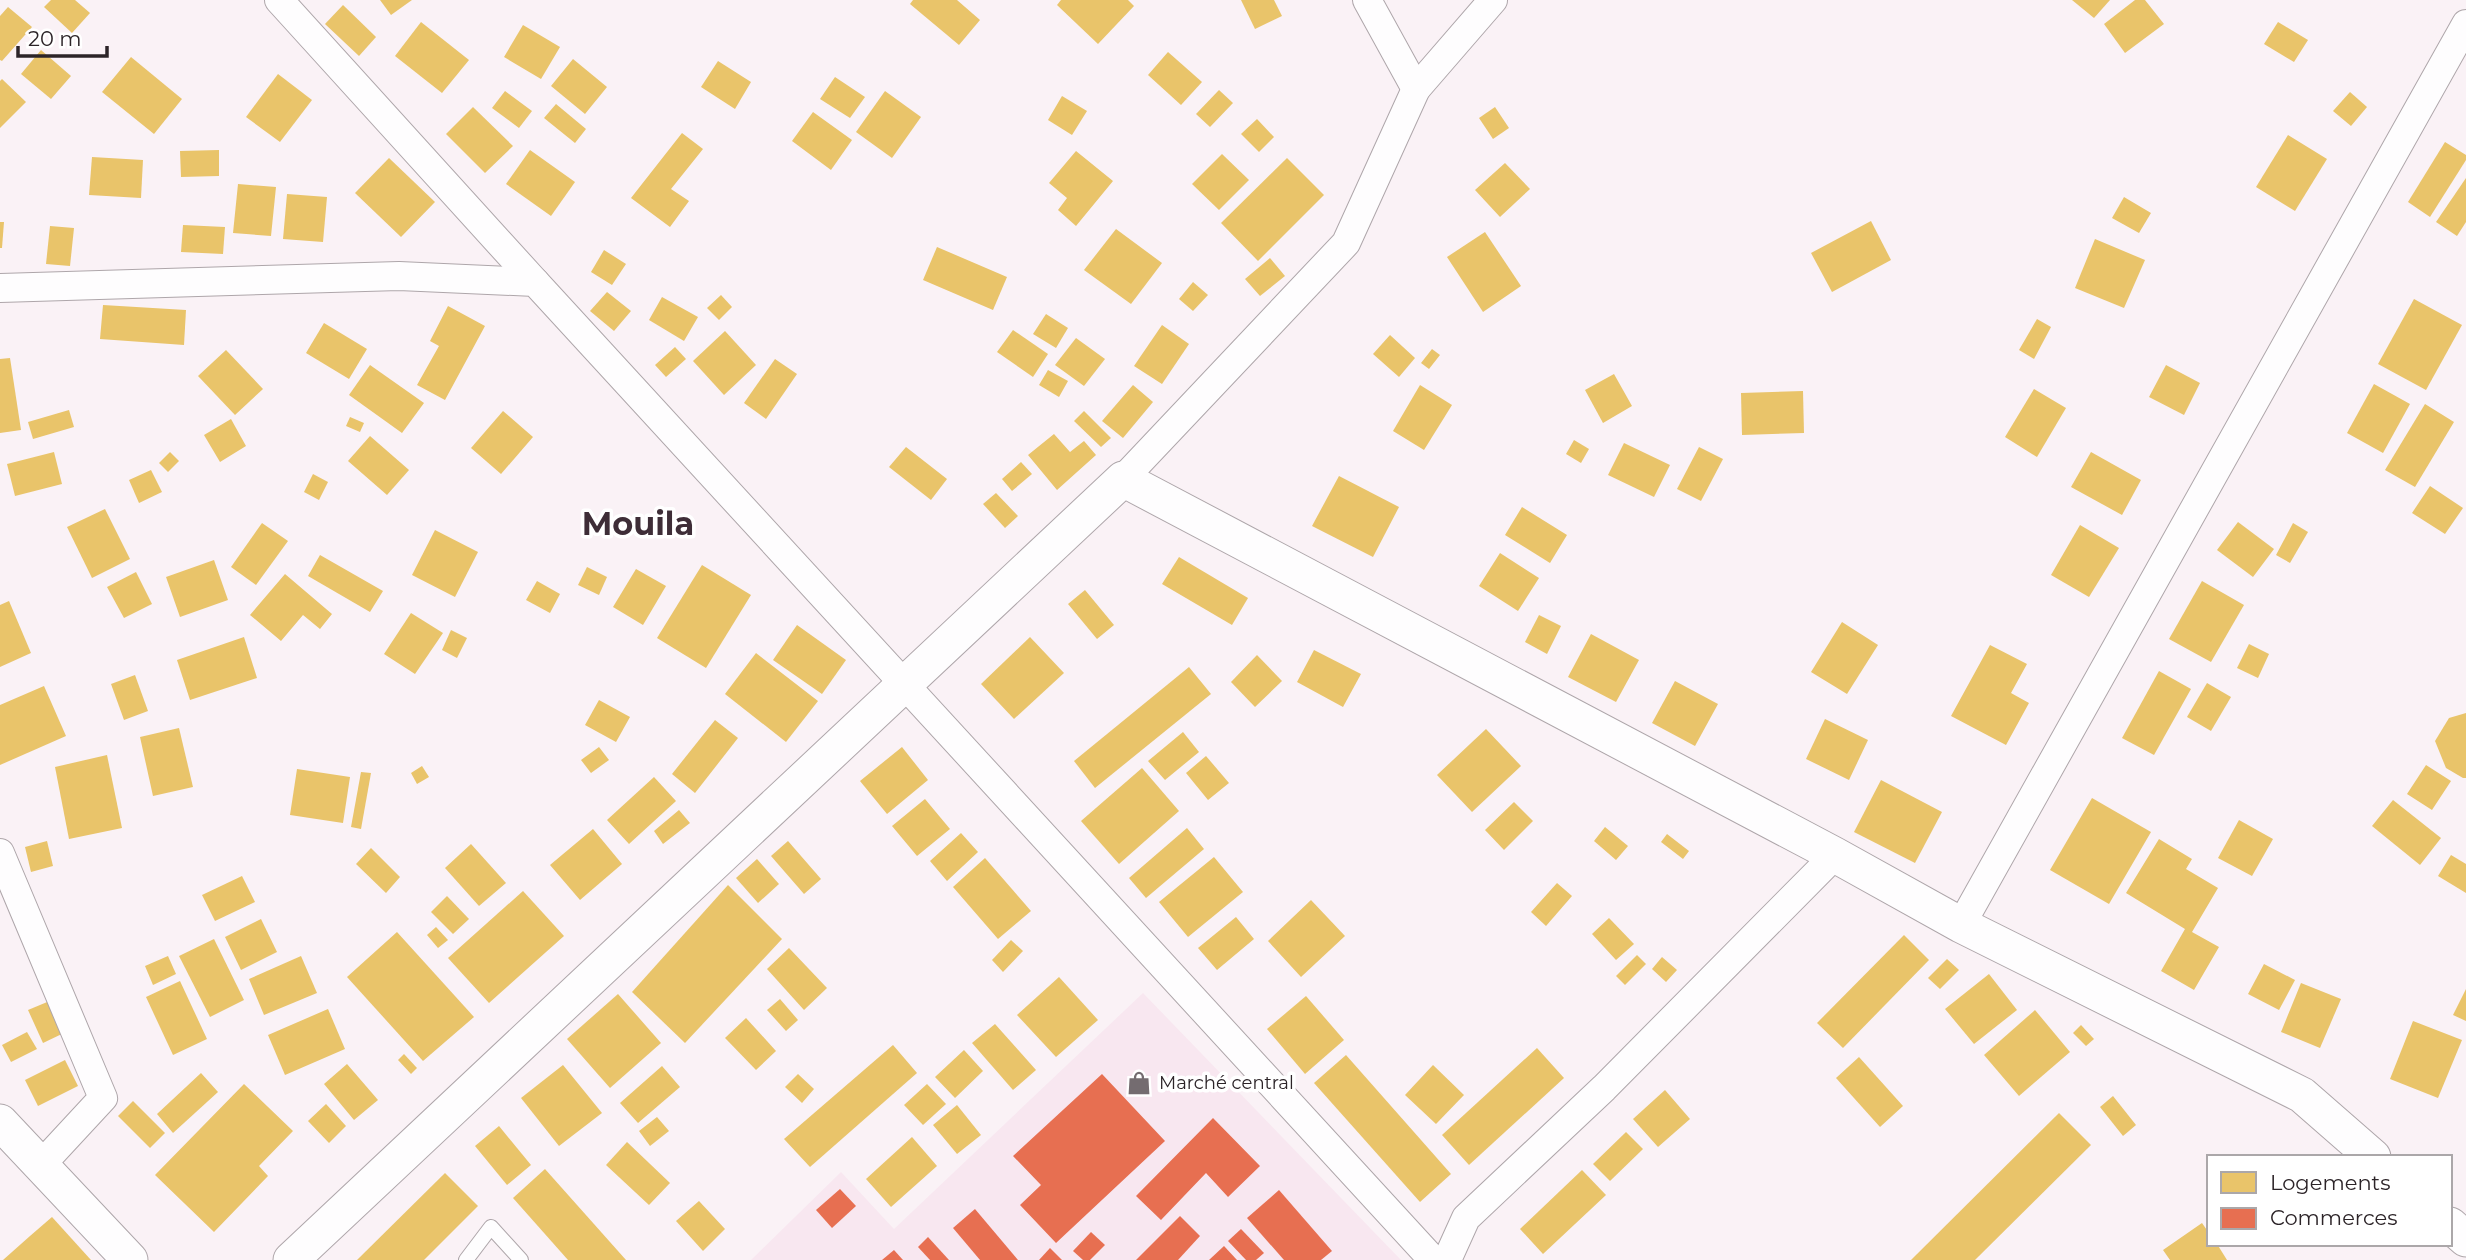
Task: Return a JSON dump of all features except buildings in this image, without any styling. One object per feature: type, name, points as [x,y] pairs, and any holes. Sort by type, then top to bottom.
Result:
[{"type":"street","points":[[279,0],[903,685],[1433,1260]]},
{"type":"street","points":[[1367,0],[1416,89]]},
{"type":"street","points":[[291,1260],[1123,479],[1346,243],[1416,89],[1493,0]]},
{"type":"street","points":[[1961,925],[2466,24]]},
{"type":"street","points":[[0,288],[399,276],[535,282]]},
{"type":"street","points":[[1123,479],[1835,855],[1961,925],[2302,1095],[2370,1155]]},
{"type":"street","points":[[0,853],[103,1098],[40,1166]]},
{"type":"street","points":[[1447,1260],[1466,1218],[1604,1088],[1835,855]]},
{"type":"street","points":[[0,1122],[130,1260]]},
{"type":"street","points":[[2452,1227],[2466,1239]]},
{"type":"lane","points":[[466,1260],[491,1227],[521,1260]]},
{"type":"shaded area","name":"Marché central","points":[[1143,993],[1401,1260],[751,1260],[841,1172],[894,1229]]},
{"type":"place","name":"Marché central","points":[[1139,1083]]},
{"type":"district","name":"Mouila","points":[[638,524]]}]
